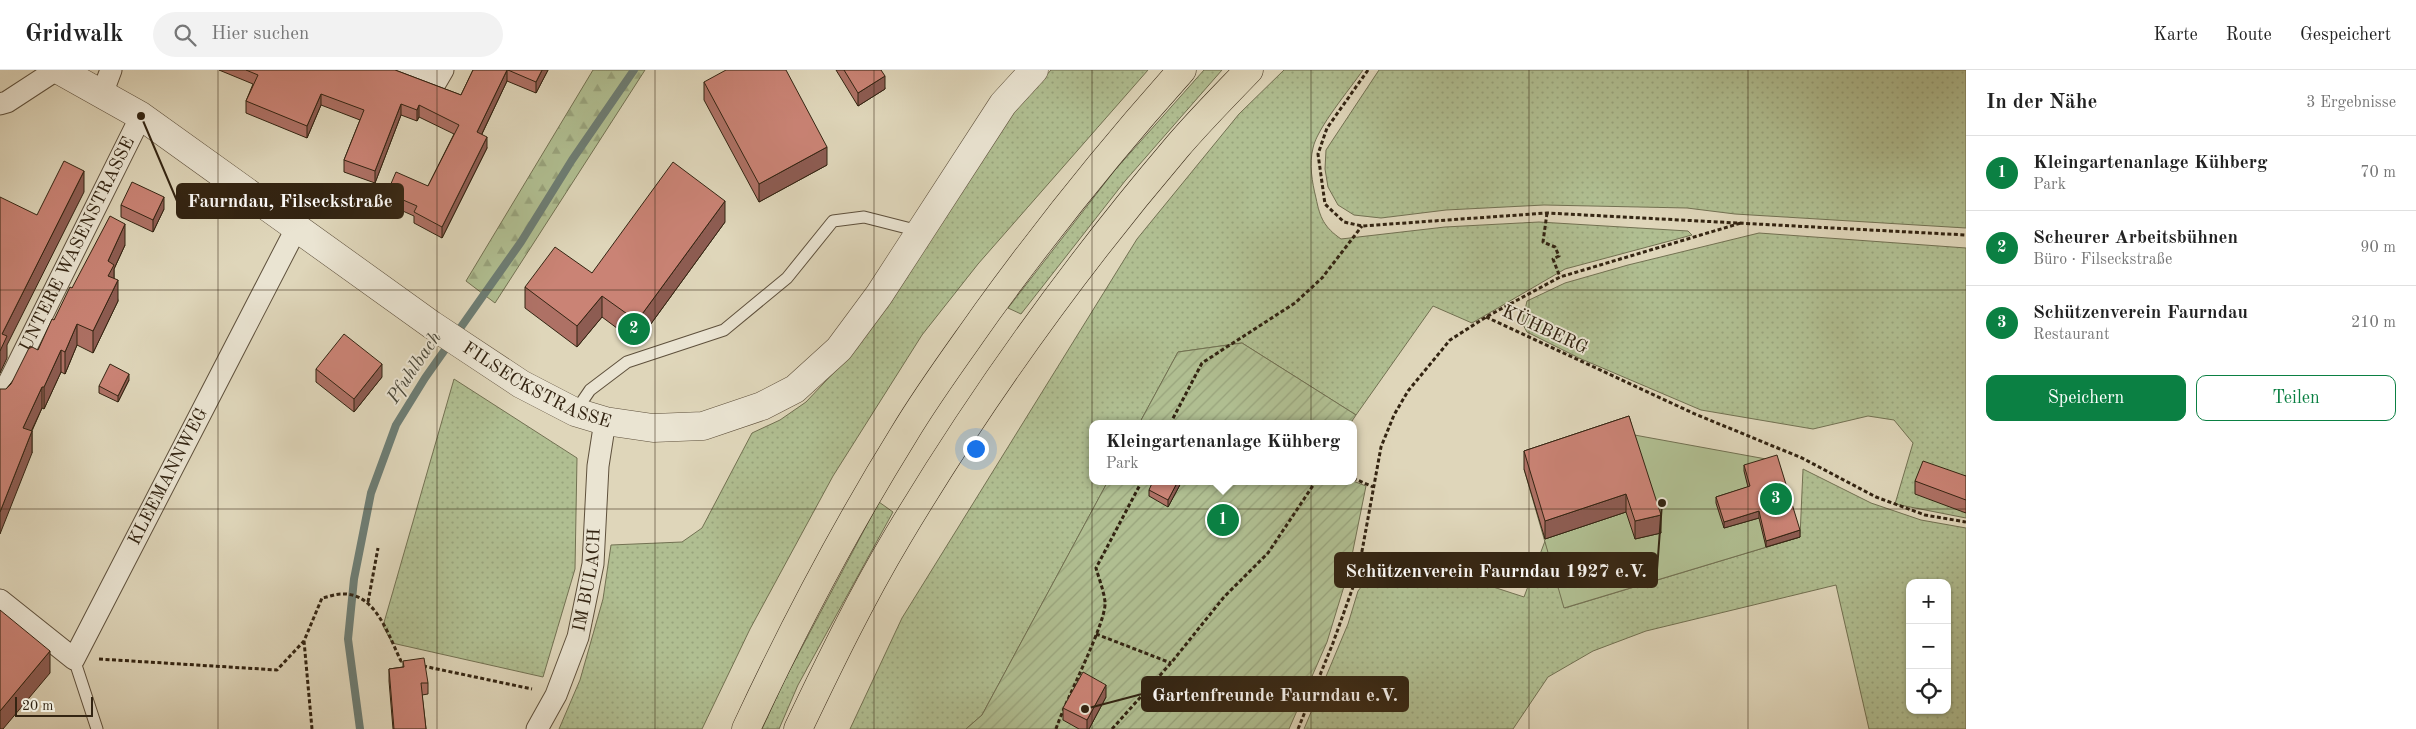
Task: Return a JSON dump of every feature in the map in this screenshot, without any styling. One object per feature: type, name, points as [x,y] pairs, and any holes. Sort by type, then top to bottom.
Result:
[{"type":"highway","points":[[746,729],[810,598],[904,433],[958,353],[1066,207],[1141,115],[1182,70]]},
{"type":"highway","points":[[798,729],[836,650],[897,537],[963,432],[1048,311],[1104,236],[1178,146],[1249,70]]},
{"type":"street","name":"FILSECKSTRASSE","points":[[58,70],[107,82],[141,116],[467,350],[521,384],[575,412],[604,421],[653,428],[703,426],[762,406],[795,389],[839,349],[879,295],[1003,104],[1034,70]]},
{"type":"street","points":[[0,104],[7,102],[58,70]]},
{"type":"street","points":[[399,70],[436,82],[443,70]]},
{"type":"street","name":"UNTERE WASENSTRASSE","points":[[0,400],[141,116]]},
{"type":"street","name":"KLEEMANNWEG","points":[[74,659],[296,227]]},
{"type":"street","name":"IM BULACH","points":[[537,729],[556,695],[578,637],[593,564],[598,466],[604,421]]},
{"type":"street","points":[[0,600],[74,659]]},
{"type":"lane","points":[[575,412],[590,390],[627,362],[724,330],[787,278],[833,221],[864,218],[919,231]]},
{"type":"lane","points":[[74,659],[96,729]]},
{"type":"path","points":[[1368,70],[1327,128],[1318,154],[1325,204],[1344,222],[1362,226],[1548,213],[1744,222],[1966,236]]},
{"type":"path","points":[[1548,213],[1543,242],[1555,247],[1559,256],[1553,259],[1560,278]]},
{"type":"path","points":[[1486,317],[1560,278],[1744,222]]},
{"type":"path","points":[[1172,420],[1202,362],[1295,303],[1322,278],[1362,226]]},
{"type":"path","name":"KÜHBERG","points":[[1298,729],[1333,643],[1358,573],[1382,447],[1394,415],[1408,391],[1450,340],[1486,317],[1695,414],[1802,458],[1876,497],[1925,515],[1966,522]]},
{"type":"path","points":[[1357,480],[1373,487]]},
{"type":"path","points":[[1056,729],[1063,708],[1096,634],[1106,604],[1096,568],[1140,485]]},
{"type":"path","points":[[1112,729],[1171,663],[1224,597],[1268,553],[1313,485]]},
{"type":"path","points":[[368,603],[378,548]]},
{"type":"path","points":[[74,659],[112,659],[277,670],[304,641],[322,598],[341,594],[362,597],[374,608],[401,661],[411,663]]},
{"type":"path","points":[[1096,634],[1171,663]]},
{"type":"path","points":[[304,641],[312,729]]},
{"type":"path","points":[[421,665],[556,695]]},
{"type":"green space","points":[[593,70],[645,70],[495,303],[466,281]]},
{"type":"green space","points":[[1051,70],[1148,70],[978,264],[922,335],[833,476],[750,629],[702,729],[559,729],[580,680],[603,599],[611,545],[682,542],[702,528],[752,433],[780,420],[806,402],[840,366],[1010,117]]},
{"type":"green space","points":[[1204,70],[1222,70],[1125,181],[1021,314],[1008,308],[1115,170]]},
{"type":"green space","points":[[1284,70],[1363,70],[1321,130],[1312,154],[1312,179],[1319,211],[1330,230],[1341,239],[1445,227],[1539,222],[1688,231],[1692,235],[1565,269],[1472,323],[1433,306],[1356,415],[1242,343],[1178,352],[1141,420],[1089,420],[1089,485],[1106,485],[982,715],[966,729],[850,729],[902,618],[1137,239],[1239,114]]},
{"type":"green space","points":[[1379,70],[1966,70],[1966,228],[1735,214],[1687,208],[1544,205],[1446,210],[1381,218],[1354,215],[1338,205],[1328,187],[1325,169],[1326,150]]},
{"type":"green space","points":[[1759,233],[1966,248],[1966,518],[1895,504],[1913,443],[1894,420],[1868,416],[1813,429],[1701,410],[1579,358],[1527,332],[1522,323],[1527,301],[1565,283],[1628,265]]},
{"type":"green space","points":[[1242,343],[1356,415],[1353,420],[1141,420],[1178,352]]},
{"type":"green space","points":[[454,379],[577,458],[575,569],[543,677],[392,643],[383,626]]},
{"type":"green space","points":[[1629,434],[1777,461],[1800,537],[1564,608],[1524,469]]},
{"type":"green space","points":[[1803,469],[1871,503],[1921,520],[1966,528],[1966,729],[1869,729],[1836,585],[1646,631],[1593,651],[1548,677],[1513,729],[1304,729],[1348,624],[1358,591],[1375,569],[1484,584],[1524,597],[1545,541],[1565,608],[1800,537]]},
{"type":"green space","points":[[1357,483],[1366,486],[1349,570],[1327,642],[1289,729],[966,729],[982,715],[1106,485],[1357,485]]},
{"type":"green space","points":[[879,502],[893,512],[798,685],[779,729],[762,729],[784,681]]},
{"type":"building","points":[[246,70],[395,70],[461,95],[473,70],[507,70],[477,132],[487,137],[442,227],[414,212],[417,206],[387,193],[396,172],[428,186],[459,125],[419,105],[417,110],[401,104],[375,171],[344,160],[364,110],[321,94],[307,126],[246,101],[258,75]]},
{"type":"building","points":[[508,70],[542,70],[536,82]]},
{"type":"building","points":[[726,70],[786,70],[827,147],[759,184],[704,82]]},
{"type":"building","points":[[844,70],[881,70],[885,76],[858,93]]},
{"type":"building","points":[[64,161],[84,171],[2,334],[7,336],[0,351],[0,197],[37,215]]},
{"type":"building","points":[[673,162],[725,201],[637,321],[602,296],[577,326],[525,287],[555,247],[592,273]]},
{"type":"building","points":[[132,182],[164,197],[153,220],[121,205]]},
{"type":"building","points":[[110,216],[125,224],[108,261],[114,265],[108,276],[118,280],[93,331],[77,324],[65,352],[61,350],[44,387],[42,387],[23,428],[32,431],[0,512],[0,389],[6,389],[11,384],[30,346],[38,350],[52,319],[54,320],[70,287],[72,288]]},
{"type":"building","points":[[344,334],[382,364],[354,399],[316,369]]},
{"type":"building","points":[[110,364],[129,374],[118,396],[99,386]]},
{"type":"building","points":[[1629,416],[1661,515],[1635,521],[1626,494],[1545,521],[1524,451]]},
{"type":"building","points":[[1777,455],[1800,530],[1766,541],[1759,511],[1724,522],[1716,497],[1750,486],[1744,465]]},
{"type":"building","points":[[1923,461],[1966,476],[1966,500],[1915,481]]},
{"type":"building","points":[[1151,485],[1176,485],[1168,500],[1149,490]]},
{"type":"building","points":[[0,610],[50,651],[0,711]]},
{"type":"building","points":[[424,658],[428,683],[421,683],[426,729],[394,729],[389,669],[404,667],[403,661]]},
{"type":"building","points":[[1083,672],[1106,685],[1087,720],[1063,708]]},
{"type":"waterway","name":"Pfuhlbach","points":[[360,729],[348,639],[354,579],[371,493],[396,425],[425,378],[521,242],[572,160],[634,70]]},
{"type":"place","name":"Faurndau, Filseckstraße","points":[[141,116]]},
{"type":"place","name":"Scheurer Arbeitsbühnen","points":[[634,329]]},
{"type":"place","name":"Schützenverein Faurndau","points":[[1776,499]]},
{"type":"place","name":"Schützenverein Faurndau 1927 e.V.","points":[[1662,503]]},
{"type":"place","name":"Kleingartenanlage Kühberg","points":[[1223,520]]},
{"type":"place","name":"Gartenfreunde Faurndau e.V.","points":[[1085,709]]}]
